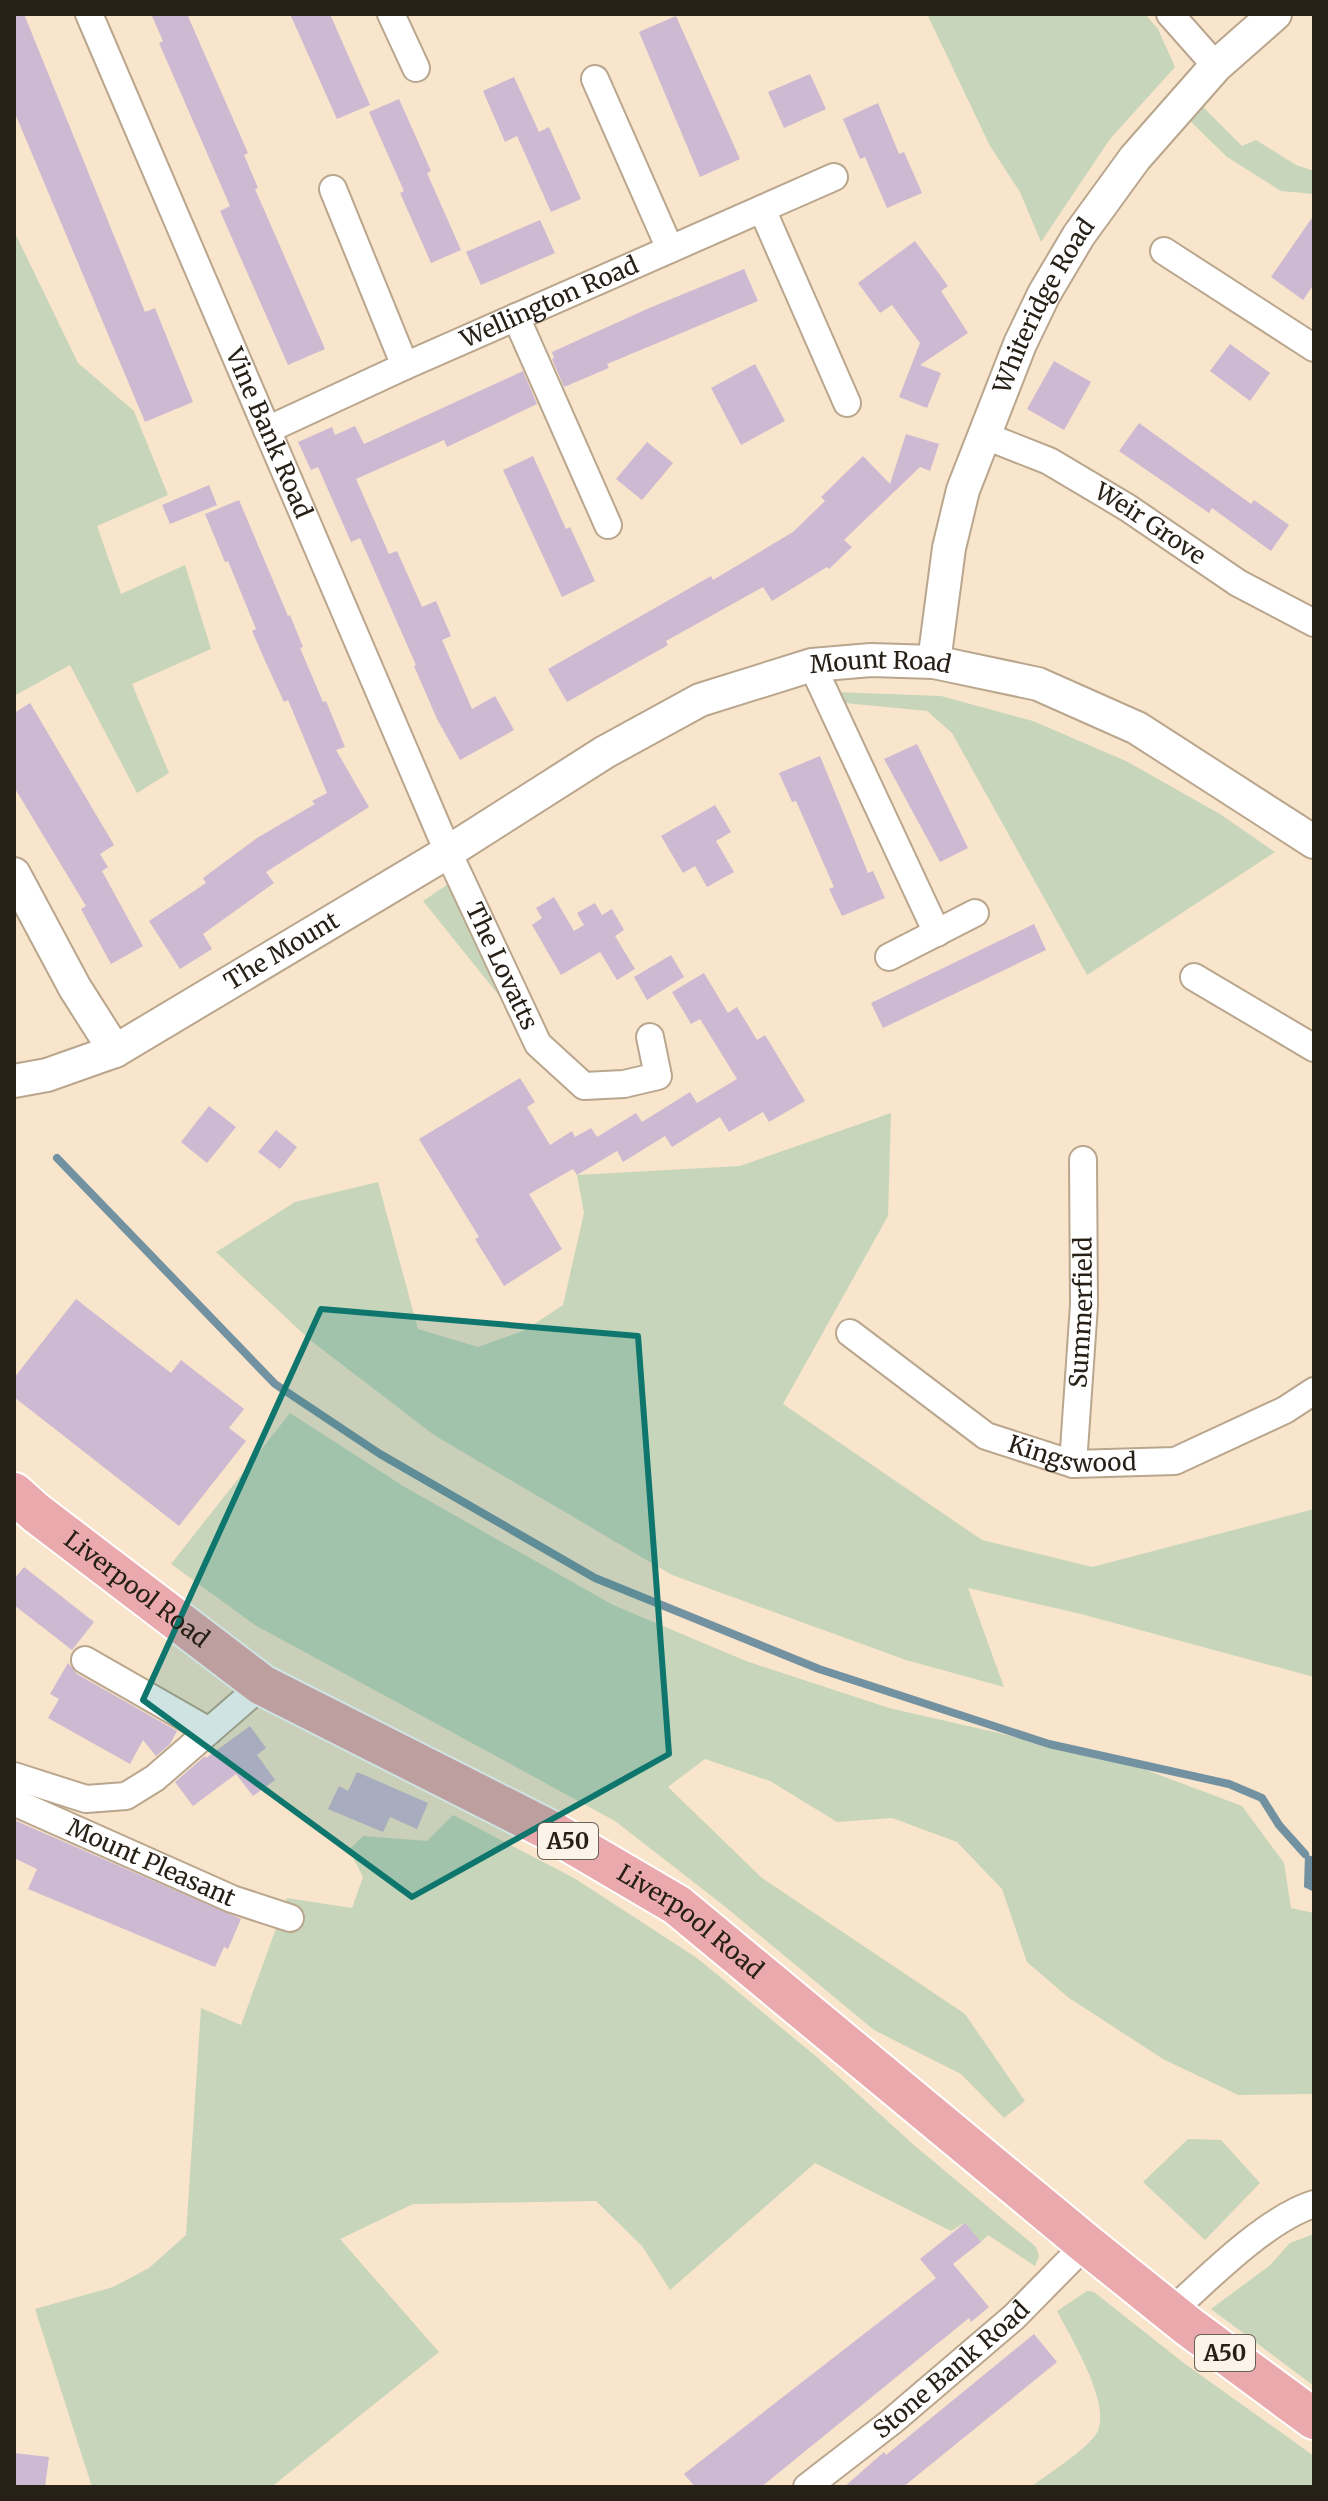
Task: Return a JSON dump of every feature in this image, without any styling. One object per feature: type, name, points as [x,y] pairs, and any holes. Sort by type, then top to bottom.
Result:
[{"type":"main road","name":"Liverpool Road","points":[[14,1493],[262,1685],[551,1831],[677,1905],[1086,2244],[1314,2419]]},
{"type":"street","name":"Vine Bank Road","points":[[89,14],[448,852]]},
{"type":"street","points":[[391,14],[416,68]]},
{"type":"street","points":[[1170,14],[1216,66]]},
{"type":"street","name":"Whiteridge Road","points":[[934,662],[949,548],[963,490],[1020,344],[1044,294],[1079,235],[1135,158],[1216,66],[1275,14]]},
{"type":"street","points":[[595,79],[670,249]]},
{"type":"street","name":"Wellington Road","points":[[267,430],[834,177]]},
{"type":"street","points":[[333,189],[405,366]]},
{"type":"street","points":[[762,209],[847,403]]},
{"type":"street","points":[[1164,251],[1314,348]]},
{"type":"street","points":[[516,317],[608,525]]},
{"type":"street","name":"Weir Grove","points":[[983,435],[1049,461],[1128,508],[1238,583],[1314,623]]},
{"type":"street","name":"Mount Road","points":[[448,852],[605,752],[700,700],[812,665],[871,660],[934,662],[1038,684],[1137,728],[1314,842]]},
{"type":"street","points":[[812,665],[937,933]]},
{"type":"street","name":"The Mount","points":[[14,1081],[47,1075],[115,1051],[448,852]]},
{"type":"street","name":"The Lovatts","points":[[448,852],[538,1044],[584,1086],[624,1084],[658,1076],[650,1037]]},
{"type":"street","points":[[14,874],[75,988],[115,1051]]},
{"type":"street","points":[[889,957],[975,913]]},
{"type":"street","points":[[1194,977],[1314,1048]]},
{"type":"street","name":"Summerfield","points":[[1073,1464],[1084,1305],[1083,1160]]},
{"type":"street","name":"Kingswood","points":[[850,1333],[986,1436],[1073,1464],[1175,1461],[1285,1410],[1314,1391]]},
{"type":"street","points":[[85,1660],[209,1731]]},
{"type":"street","name":"Mount Pleasant","points":[[14,1776],[86,1799],[126,1796],[155,1778],[262,1685]]},
{"type":"street","name":"Mount Pleasant","points":[[14,1802],[232,1899],[290,1918]]},
{"type":"street","points":[[1171,2312],[1256,2237],[1314,2204]]},
{"type":"street","name":"Stone Bank Road","points":[[807,2487],[891,2422],[1014,2317],[1086,2244]]},
{"type":"highlighted area","points":[[321,1309],[638,1336],[669,1754],[412,1897],[143,1700]]},
{"type":"green space","points":[[927,14],[1145,14],[1158,29],[1175,67],[1110,139],[1041,242],[1020,192],[990,146]]},
{"type":"green space","points":[[1190,94],[1242,146],[1256,140],[1296,165],[1314,171],[1314,194],[1281,191],[1227,157],[1178,109]]},
{"type":"green space","points":[[14,231],[78,363],[134,411],[168,495],[97,526],[121,594],[185,565],[211,649],[132,684],[169,773],[137,793],[70,665],[14,696]]},
{"type":"green space","points":[[835,692],[941,696],[1033,721],[1126,761],[1220,814],[1275,852],[1087,975],[952,733],[927,711],[845,703]]},
{"type":"green space","points":[[460,876],[538,1044],[423,901]]},
{"type":"green space","points":[[891,1113],[888,1216],[783,1404],[982,1540],[1092,1567],[1314,1509],[1314,1677],[1081,1614],[968,1588],[1004,1687],[906,1660],[672,1575],[434,1435],[310,1340],[216,1252],[295,1202],[378,1182],[418,1329],[478,1347],[525,1330],[563,1305],[584,1213],[577,1175],[740,1166]]},
{"type":"green space","points":[[290,1413],[403,1486],[613,1605],[746,1661],[889,1708],[1125,1762],[1242,1806],[1284,1863],[1291,1908],[1314,1913],[1314,2094],[1238,2095],[1163,2059],[1069,1998],[1027,1962],[1002,1889],[957,1842],[892,1818],[837,1822],[770,1781],[705,1759],[668,1787],[762,1878],[965,2014],[1025,2101],[1004,2118],[961,2074],[874,2030],[723,1905],[615,1821],[255,1625],[171,1564]]},
{"type":"green space","points":[[453,1815],[574,1878],[697,1958],[1036,2247],[1039,2256],[1035,2266],[988,2235],[981,2242],[964,2223],[951,2231],[815,2163],[670,2290],[642,2246],[596,2201],[413,2204],[340,2239],[439,2352],[275,2487],[92,2487],[35,2309],[113,2287],[149,2268],[186,2235],[201,2008],[241,2025],[287,1898],[352,1908],[363,1877],[349,1850],[363,1836],[427,1841]]},
{"type":"green space","points":[[1188,2139],[1221,2140],[1260,2183],[1205,2240],[1143,2182]]},
{"type":"green space","points":[[1314,2234],[1314,2386],[1211,2309],[1269,2266],[1290,2243]]},
{"type":"green space","points":[[1087,2291],[1094,2292],[1185,2364],[1314,2456],[1314,2487],[1031,2487],[1080,2450],[1094,2437],[1100,2425],[1100,2410],[1089,2374],[1057,2311]]},
{"type":"water","points":[[1305,1854],[1314,1857],[1314,1892],[1304,1887]]},
{"type":"building","points":[[14,14],[24,14],[145,312],[155,308],[193,402],[145,422],[14,111]]},
{"type":"building","points":[[151,14],[187,14],[248,153],[244,155],[258,188],[255,189],[325,349],[288,365],[220,211],[230,206],[159,43],[163,41]]},
{"type":"building","points":[[290,14],[330,14],[370,105],[337,119]]},
{"type":"building","points":[[676,16],[740,159],[700,177],[639,32]]},
{"type":"building","points":[[810,74],[826,109],[784,128],[768,92]]},
{"type":"building","points":[[514,77],[539,132],[549,127],[581,199],[551,212],[517,136],[505,142],[483,91]]},
{"type":"building","points":[[399,99],[461,250],[431,263],[369,112]]},
{"type":"building","points":[[878,103],[899,154],[904,152],[922,193],[887,208],[865,157],[860,159],[843,119]]},
{"type":"building","points":[[1314,215],[1314,284],[1303,300],[1271,277]]},
{"type":"building","points":[[540,220],[555,253],[481,285],[466,252]]},
{"type":"building","points":[[915,241],[948,286],[941,291],[968,333],[920,365],[941,373],[927,408],[899,397],[920,343],[892,305],[880,313],[858,283]]},
{"type":"building","points":[[744,269],[758,301],[607,364],[609,368],[564,387],[552,352]]},
{"type":"building","points":[[1230,344],[1270,373],[1250,401],[1210,371]]},
{"type":"building","points":[[1054,361],[1091,382],[1064,430],[1027,409]]},
{"type":"building","points":[[755,364],[785,421],[741,445],[711,388]]},
{"type":"building","points":[[523,371],[537,404],[447,447],[444,440],[356,479],[389,554],[397,551],[422,607],[436,601],[451,636],[442,640],[472,709],[495,696],[514,730],[460,760],[437,719],[360,538],[351,542],[318,467],[311,470],[298,442],[332,427],[335,435],[355,426],[364,444]]},
{"type":"building","points":[[1139,423],[1251,504],[1254,500],[1289,525],[1271,551],[1212,508],[1209,513],[1119,451]]},
{"type":"building","points":[[906,434],[939,444],[930,471],[920,467],[844,540],[852,547],[829,569],[827,567],[772,601],[763,587],[666,641],[668,645],[567,702],[548,669],[711,576],[713,580],[793,532],[825,501],[821,497],[863,456],[890,484]]},
{"type":"building","points":[[647,442],[673,463],[642,500],[616,479]]},
{"type":"building","points":[[533,456],[566,529],[570,527],[595,581],[562,597],[503,470]]},
{"type":"building","points":[[209,485],[217,505],[170,524],[162,505]]},
{"type":"building","points":[[239,500],[290,615],[323,702],[326,701],[345,747],[336,750],[369,807],[266,872],[274,883],[203,934],[212,949],[180,969],[149,921],[206,883],[203,878],[257,838],[315,804],[312,801],[327,793],[288,700],[284,702],[252,631],[256,629],[205,514]]},
{"type":"building","points":[[30,703],[114,845],[100,854],[108,867],[102,871],[143,946],[111,964],[81,909],[86,906],[14,787],[14,713]]},
{"type":"building","points":[[917,744],[968,848],[940,862],[884,759]]},
{"type":"building","points":[[820,756],[868,873],[873,871],[885,898],[842,916],[829,889],[834,887],[796,801],[792,802],[779,773]]},
{"type":"building","points":[[715,805],[731,832],[716,841],[734,872],[707,887],[695,866],[683,873],[661,836]]},
{"type":"building","points":[[554,897],[574,931],[584,925],[577,913],[595,903],[602,915],[612,909],[624,930],[615,936],[635,969],[617,980],[600,952],[561,975],[532,925],[542,918],[536,908]]},
{"type":"building","points":[[1034,924],[1046,950],[883,1028],[871,1003]]},
{"type":"building","points":[[671,955],[684,977],[647,1000],[634,977]]},
{"type":"building","points":[[704,973],[728,1013],[737,1007],[757,1040],[765,1035],[805,1101],[769,1122],[763,1112],[729,1132],[720,1117],[672,1147],[665,1136],[623,1162],[617,1151],[577,1175],[573,1169],[529,1194],[562,1249],[504,1286],[475,1239],[479,1237],[419,1139],[520,1078],[535,1102],[527,1107],[550,1145],[572,1131],[575,1137],[591,1128],[597,1137],[636,1113],[642,1122],[690,1092],[697,1103],[737,1079],[700,1019],[691,1024],[672,992]]},
{"type":"building","points":[[209,1106],[236,1127],[207,1163],[181,1142]]},
{"type":"building","points":[[276,1130],[297,1147],[280,1169],[258,1152]]},
{"type":"building","points":[[76,1299],[171,1373],[181,1360],[244,1409],[229,1428],[246,1441],[179,1526],[14,1397],[14,1378]]},
{"type":"building","points":[[24,1567],[94,1622],[72,1650],[14,1605],[14,1579]]},
{"type":"building","points":[[68,1663],[77,1674],[177,1731],[170,1744],[156,1756],[143,1740],[130,1764],[48,1718],[59,1699],[50,1694]]},
{"type":"building","points":[[250,1726],[266,1748],[257,1755],[275,1780],[253,1796],[236,1774],[193,1806],[175,1782],[205,1756]]},
{"type":"building","points":[[357,1772],[428,1803],[417,1829],[390,1817],[383,1832],[328,1809],[339,1786],[348,1791]]},
{"type":"building","points":[[14,1820],[241,1919],[228,1949],[224,1947],[215,1967],[28,1889],[37,1869],[14,1858]]},
{"type":"building","points":[[965,2223],[981,2242],[953,2264],[989,2307],[971,2322],[969,2318],[761,2487],[695,2487],[684,2474],[936,2278],[920,2259]]},
{"type":"building","points":[[1034,2334],[1057,2362],[903,2487],[844,2487],[884,2452],[886,2455]]},
{"type":"building","points":[[14,2453],[49,2457],[45,2487],[14,2487]]},
{"type":"waterway","points":[[57,1158],[275,1384],[380,1454],[595,1578],[819,1669],[1049,1744],[1229,1784],[1262,1798],[1279,1825],[1305,1854]]}]
